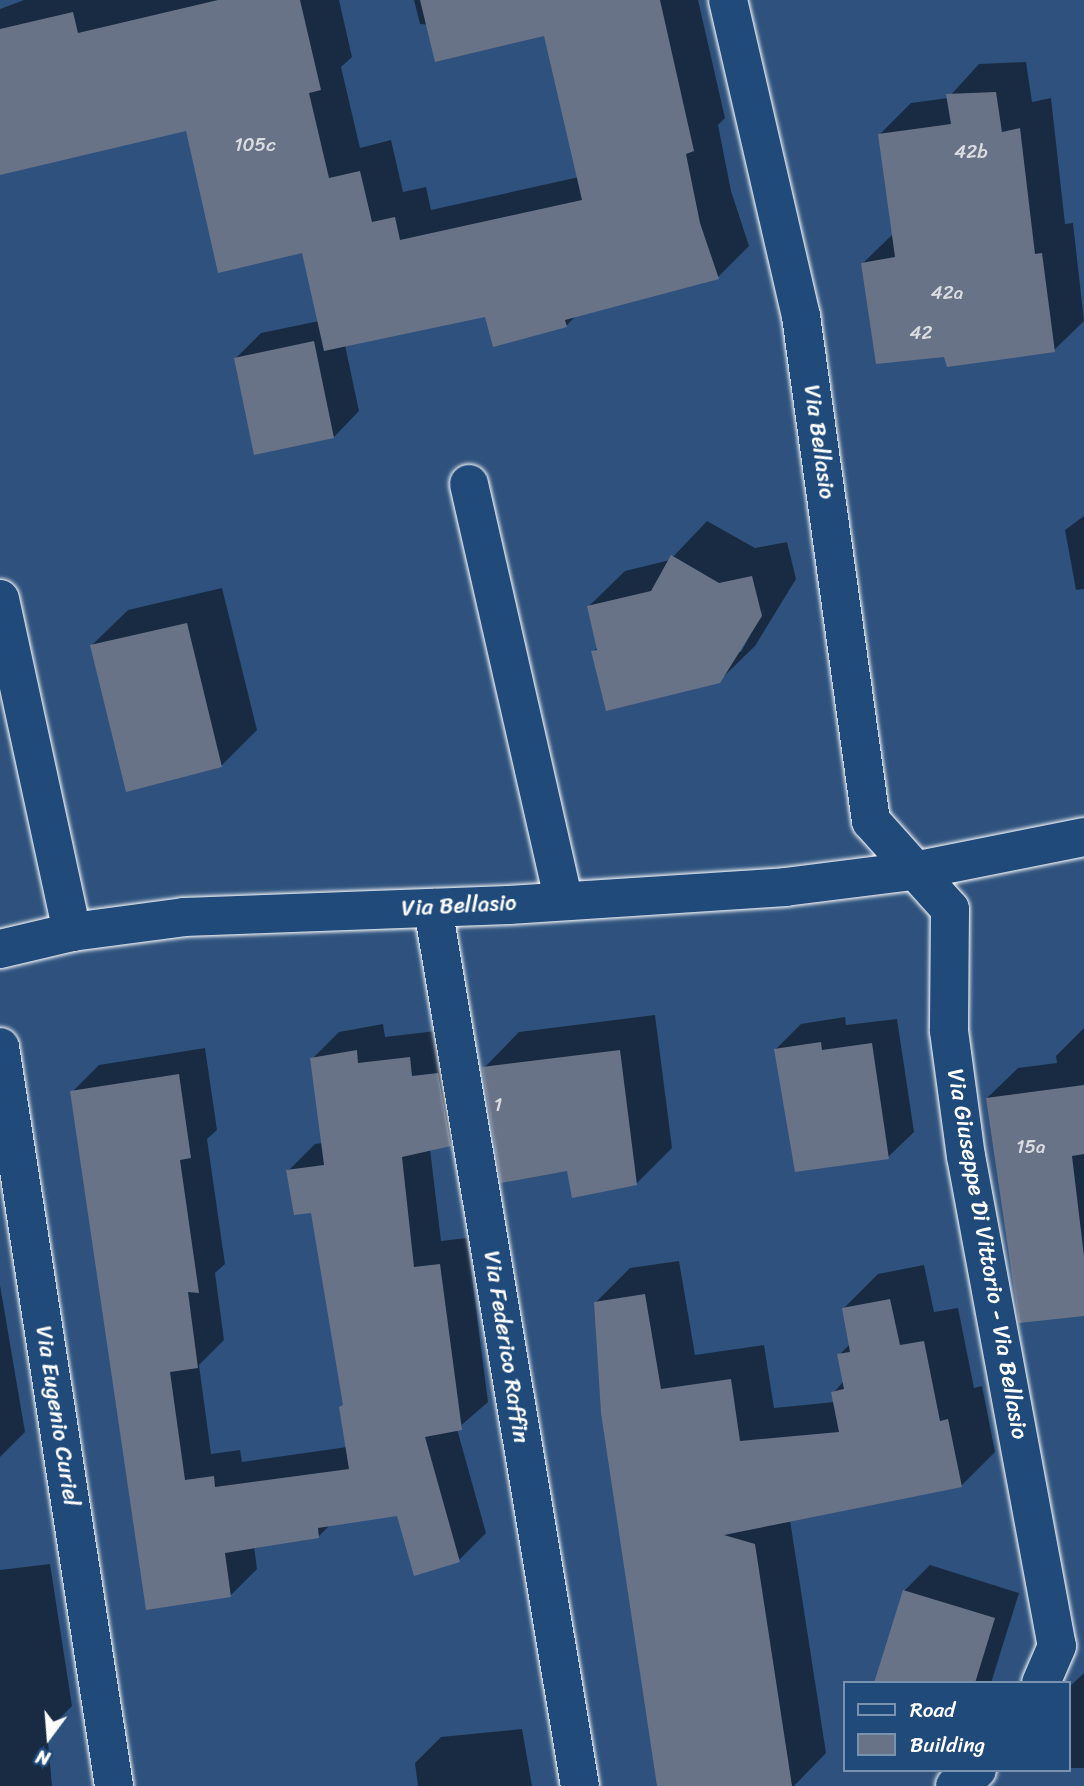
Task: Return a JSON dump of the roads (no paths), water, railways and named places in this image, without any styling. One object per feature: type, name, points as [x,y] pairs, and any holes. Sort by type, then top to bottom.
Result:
[{"type":"street","name":"Via Bellasio","points":[[728,0],[801,316],[871,821],[919,870]]},
{"type":"street","points":[[469,484],[563,899]]},
{"type":"street","points":[[0,598],[72,932]]},
{"type":"street","name":"Via Bellasio","points":[[0,949],[72,932],[184,917],[433,908],[785,887],[919,870],[1084,837]]},
{"type":"street","name":"Via Giuseppe Di Vittorio - Via Bellasio","points":[[919,870],[950,909],[949,1031],[966,1156],[1057,1646],[1042,1681]]},
{"type":"street","name":"Via Federico Raffin","points":[[433,908],[580,1786]]},
{"type":"street","name":"Via Eugenio Curiel","points":[[0,1047],[114,1786]]},
{"type":"street","points":[[955,1786],[973,1772]]}]
